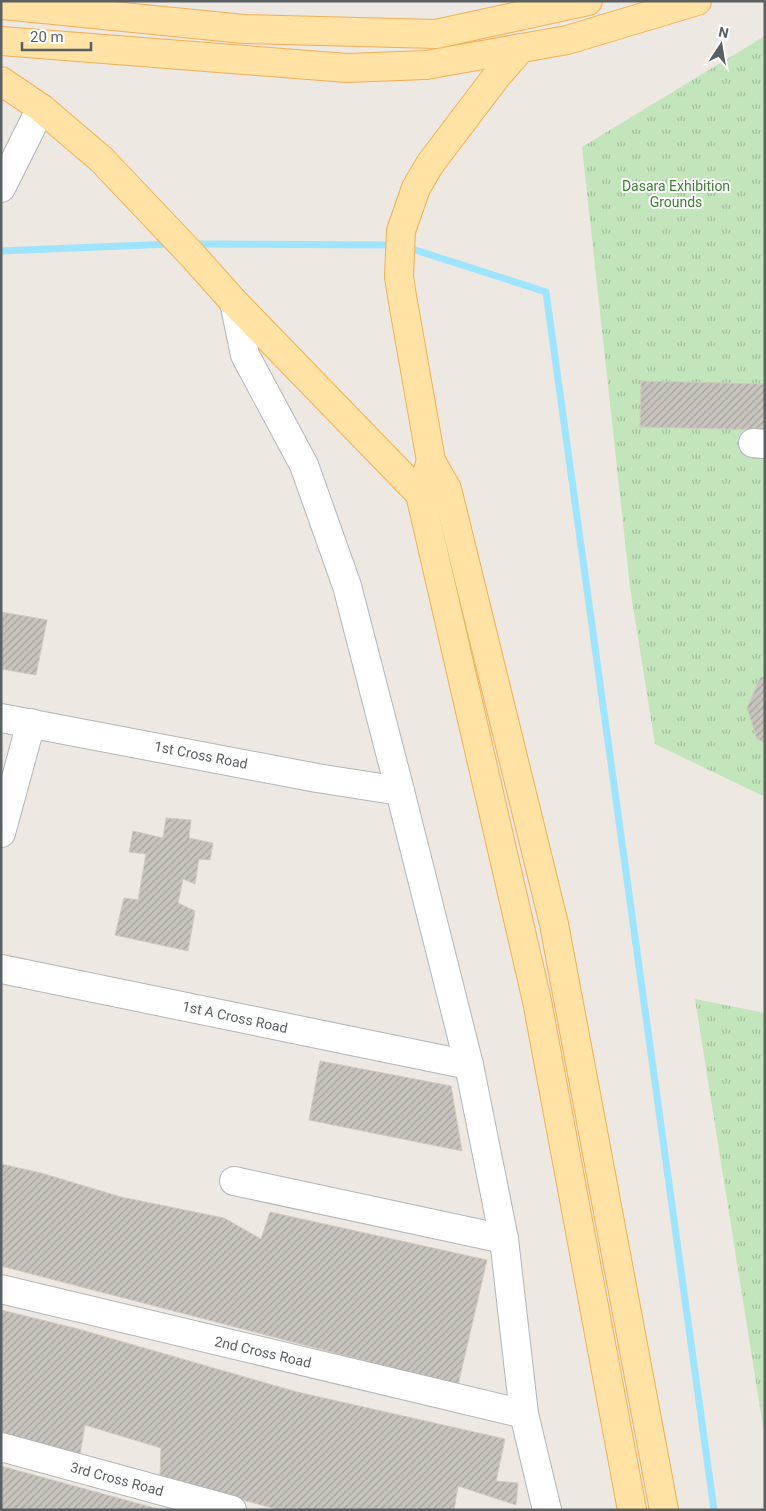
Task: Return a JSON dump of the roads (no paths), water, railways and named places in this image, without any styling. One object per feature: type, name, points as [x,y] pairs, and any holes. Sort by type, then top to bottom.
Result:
[{"type":"main road","points":[[1,34],[5,23],[2,4],[244,29],[436,34],[588,1]]},
{"type":"main road","points":[[1,40],[346,68],[426,65],[567,40],[697,1]]},
{"type":"main road","points":[[521,48],[430,164],[416,188],[402,231],[399,277],[431,461],[447,489],[554,924],[664,1510]]},
{"type":"main road","points":[[1,81],[42,108],[101,159],[234,302],[420,494],[537,1001],[632,1510]]},
{"type":"main road","points":[[420,494],[431,461]]},
{"type":"main road","points":[[420,494],[447,489]]},
{"type":"street","points":[[1,188],[42,108]]},
{"type":"street","points":[[234,302],[245,355],[304,465],[347,586],[469,1064],[504,1239],[524,1414],[547,1510]]},
{"type":"street","name":"1st Cross Road","points":[[1,718],[318,778],[400,791]]},
{"type":"street","points":[[1,833],[31,723]]},
{"type":"street","name":"1st A Cross Road","points":[[1,969],[469,1064]]},
{"type":"street","points":[[234,1181],[504,1239]]},
{"type":"street","name":"2nd Cross Road","points":[[1,1290],[524,1414]]},
{"type":"street","name":"3rd Cross Road","points":[[1,1447],[232,1510]]},
{"type":"waterway","points":[[1,251],[171,244]]},
{"type":"waterway","points":[[191,244],[396,245]]},
{"type":"waterway","points":[[406,247],[546,292],[714,1510]]},
{"type":"park label","name":"Dasara Exhibition Grounds","points":[[676,194]]}]
